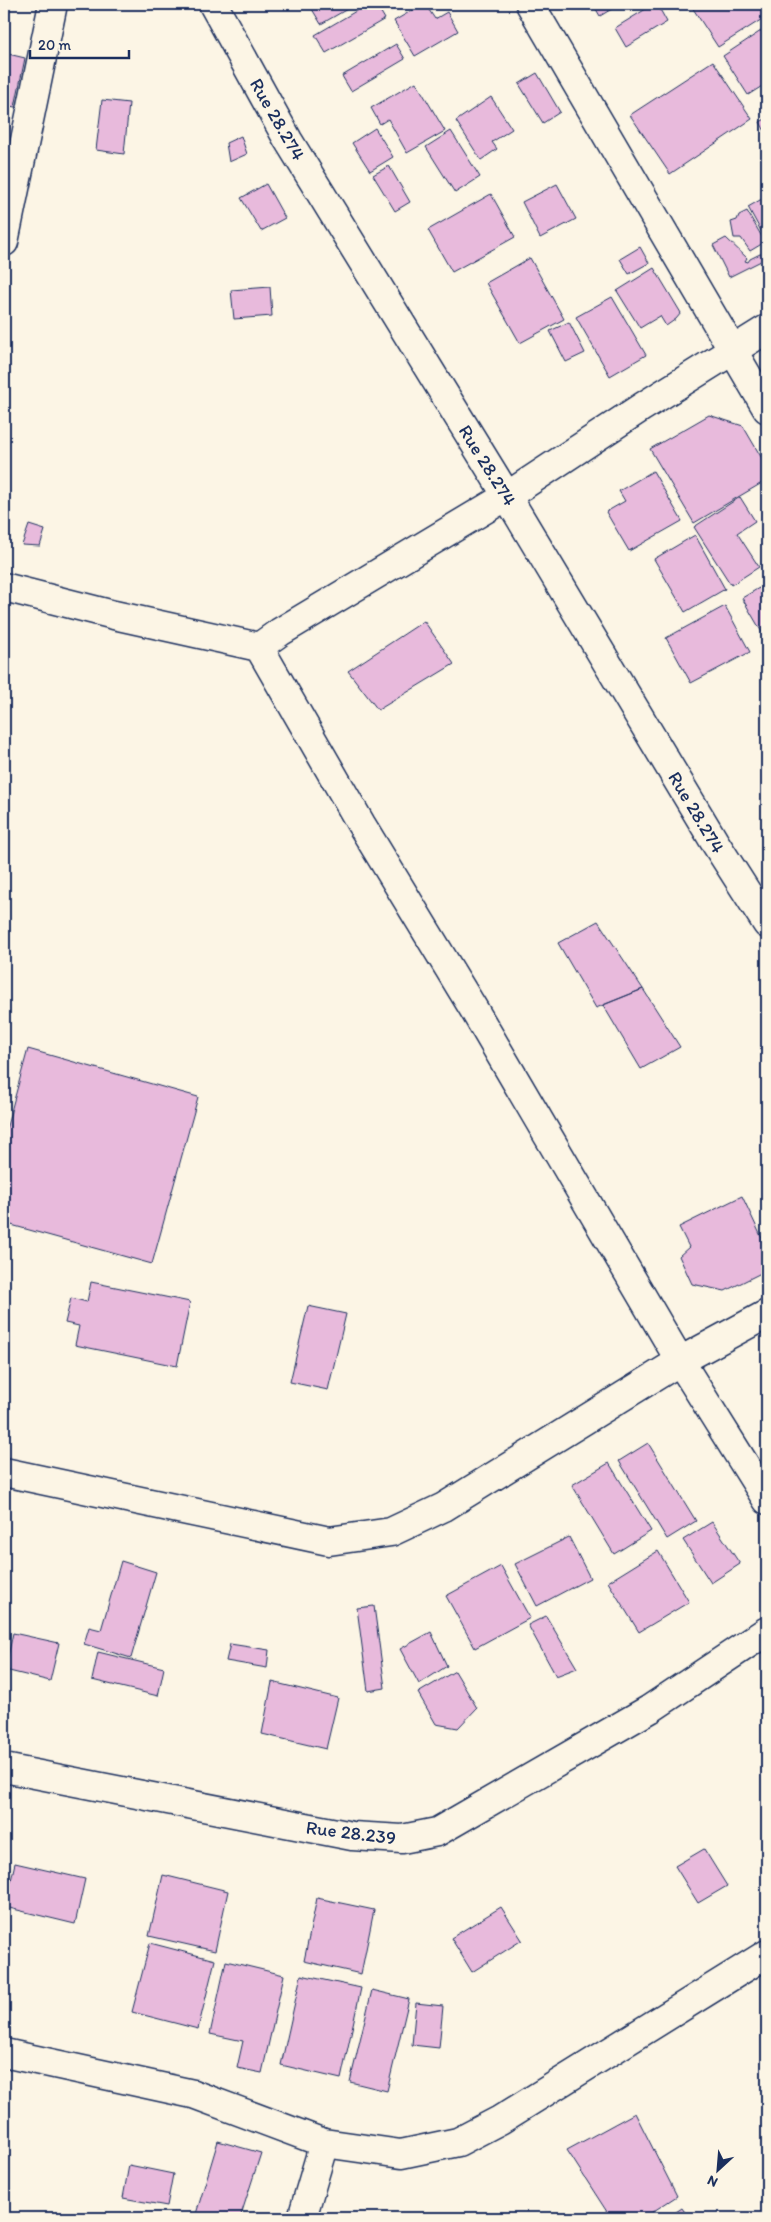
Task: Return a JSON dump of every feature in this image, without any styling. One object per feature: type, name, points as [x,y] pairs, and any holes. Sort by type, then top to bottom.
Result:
[{"type":"street","points":[[4,242],[53,4]]},
{"type":"street","name":"Rue 28.274","points":[[213,4],[288,140],[507,496],[709,833],[767,924]]},
{"type":"street","points":[[530,4],[734,349],[767,409]]},
{"type":"street","points":[[259,647],[280,632],[507,496],[767,329]]},
{"type":"street","points":[[4,587],[114,615],[259,647],[361,824],[473,1008],[680,1361],[767,1500]]},
{"type":"street","points":[[4,1472],[329,1541],[391,1532],[444,1507],[680,1361],[767,1314]]},
{"type":"street","name":"Rue 28.239","points":[[4,1768],[352,1836],[402,1839],[437,1832],[650,1709],[767,1632]]},
{"type":"street","points":[[4,2053],[193,2094],[324,2143],[401,2154],[458,2142],[500,2120],[767,1954]]},
{"type":"street","points":[[302,2218],[324,2143]]},
{"type":"building","points":[[309,4],[356,4],[321,24]]},
{"type":"building","points":[[368,4],[376,4],[385,19],[326,53],[315,35]]},
{"type":"building","points":[[387,4],[404,4],[391,11]]},
{"type":"building","points":[[425,4],[435,19],[447,12],[458,31],[415,56],[394,21]]},
{"type":"building","points":[[593,4],[620,4],[600,16]]},
{"type":"building","points":[[657,4],[667,22],[626,47],[615,28]]},
{"type":"building","points":[[690,4],[759,4],[767,16],[718,47]]},
{"type":"building","points":[[767,27],[767,83],[748,95],[723,56]]},
{"type":"building","points":[[396,44],[405,59],[351,91],[342,76]]},
{"type":"building","points":[[4,53],[25,58],[15,107],[4,105]]},
{"type":"building","points":[[713,61],[752,119],[670,174],[630,115]]},
{"type":"building","points":[[537,73],[560,112],[543,123],[519,84]]},
{"type":"building","points":[[416,82],[445,131],[407,153],[388,119],[380,124],[371,108]]},
{"type":"building","points":[[491,97],[512,129],[492,142],[497,149],[481,160],[456,121]]},
{"type":"building","points":[[102,100],[129,103],[124,154],[96,150]]},
{"type":"building","points":[[767,118],[767,135],[760,122]]},
{"type":"building","points":[[375,128],[393,157],[370,171],[352,143]]},
{"type":"building","points":[[451,131],[480,177],[455,193],[426,147]]},
{"type":"building","points":[[241,136],[247,154],[229,162],[226,143]]},
{"type":"building","points":[[389,166],[410,202],[395,211],[373,175]]},
{"type":"building","points":[[266,184],[285,218],[261,231],[241,198]]},
{"type":"building","points":[[557,184],[576,219],[540,238],[522,202]]},
{"type":"building","points":[[491,194],[515,237],[452,272],[428,230]]},
{"type":"building","points":[[767,196],[767,242],[748,207]]},
{"type":"building","points":[[747,211],[765,242],[750,251],[741,238],[734,238],[731,222],[737,220],[739,215]]},
{"type":"building","points":[[726,238],[747,258],[745,261],[748,262],[760,254],[767,253],[767,258],[729,277],[713,245]]},
{"type":"building","points":[[640,247],[649,263],[629,274],[620,259]]},
{"type":"building","points":[[530,258],[564,319],[520,343],[486,283]]},
{"type":"building","points":[[654,268],[681,313],[666,326],[660,316],[640,328],[617,291]]},
{"type":"building","points":[[270,287],[272,316],[234,319],[231,290]]},
{"type":"building","points":[[612,297],[646,355],[610,376],[576,317]]},
{"type":"building","points":[[569,322],[585,353],[566,362],[550,331]]},
{"type":"building","points":[[709,415],[743,426],[767,467],[767,480],[694,523],[650,449]]},
{"type":"building","points":[[653,471],[682,521],[629,551],[606,512],[625,501],[619,491]]},
{"type":"building","points":[[740,497],[755,521],[737,533],[759,567],[731,585],[694,527]]},
{"type":"building","points":[[29,525],[45,530],[40,546],[22,545]]},
{"type":"building","points":[[695,535],[725,589],[685,612],[654,559]]},
{"type":"building","points":[[759,588],[765,594],[767,593],[767,641],[742,598]]},
{"type":"building","points":[[725,606],[750,652],[691,683],[666,638]]},
{"type":"building","points":[[424,621],[454,664],[378,710],[348,671]]},
{"type":"building","points":[[598,921],[643,989],[596,1008],[558,943]]},
{"type":"building","points":[[643,989],[680,1047],[641,1069],[603,1005]]},
{"type":"building","points":[[28,1049],[198,1097],[152,1264],[4,1223],[4,1137]]},
{"type":"building","points":[[742,1196],[767,1249],[767,1270],[725,1291],[692,1284],[679,1256],[689,1247],[679,1227]]},
{"type":"building","points":[[91,1282],[190,1302],[177,1366],[75,1345],[79,1326],[65,1323],[71,1298],[87,1302]]},
{"type":"building","points":[[308,1306],[346,1314],[328,1390],[290,1382]]},
{"type":"building","points":[[648,1443],[696,1521],[667,1539],[619,1461]]},
{"type":"building","points":[[609,1463],[651,1531],[614,1554],[572,1485]]},
{"type":"building","points":[[712,1522],[740,1564],[711,1583],[683,1540]]},
{"type":"building","points":[[569,1537],[590,1578],[537,1606],[515,1564]]},
{"type":"building","points":[[658,1551],[689,1602],[639,1632],[608,1582]]},
{"type":"building","points":[[121,1561],[156,1572],[131,1658],[84,1644],[89,1627],[101,1630]]},
{"type":"building","points":[[501,1566],[530,1618],[475,1648],[446,1596]]},
{"type":"building","points":[[374,1606],[385,1688],[368,1691],[357,1608]]},
{"type":"building","points":[[546,1616],[577,1668],[556,1676],[528,1625]]},
{"type":"building","points":[[431,1632],[447,1666],[419,1684],[400,1649]]},
{"type":"building","points":[[13,1633],[59,1643],[50,1681],[5,1670]]},
{"type":"building","points":[[230,1644],[269,1650],[267,1668],[226,1661]]},
{"type":"building","points":[[98,1652],[164,1668],[158,1696],[92,1680]]},
{"type":"building","points":[[455,1671],[477,1708],[458,1728],[436,1724],[418,1693]]},
{"type":"building","points":[[272,1682],[338,1698],[326,1749],[262,1734]]},
{"type":"building","points":[[704,1849],[727,1886],[698,1903],[675,1866]]},
{"type":"building","points":[[15,1863],[85,1879],[75,1924],[5,1907]]},
{"type":"building","points":[[163,1875],[228,1891],[215,1951],[149,1936]]},
{"type":"building","points":[[317,1898],[374,1910],[361,1974],[304,1961]]},
{"type":"building","points":[[501,1907],[522,1940],[472,1972],[451,1938]]},
{"type":"building","points":[[150,1943],[215,1960],[198,2029],[132,2012]]},
{"type":"building","points":[[226,1961],[284,1975],[262,2073],[237,2068],[243,2041],[210,2034]]},
{"type":"building","points":[[301,1975],[361,1988],[341,2079],[281,2065]]},
{"type":"building","points":[[372,1990],[409,1999],[387,2091],[350,2082]]},
{"type":"building","points":[[416,2003],[443,2006],[439,2048],[412,2045]]},
{"type":"building","points":[[635,2113],[677,2196],[643,2218],[611,2218],[567,2150]]},
{"type":"building","points":[[218,2141],[261,2153],[240,2218],[213,2218],[196,2214]]},
{"type":"building","points":[[129,2165],[173,2174],[167,2206],[123,2198]]},
{"type":"building","points":[[682,2208],[689,2218],[667,2218]]}]
